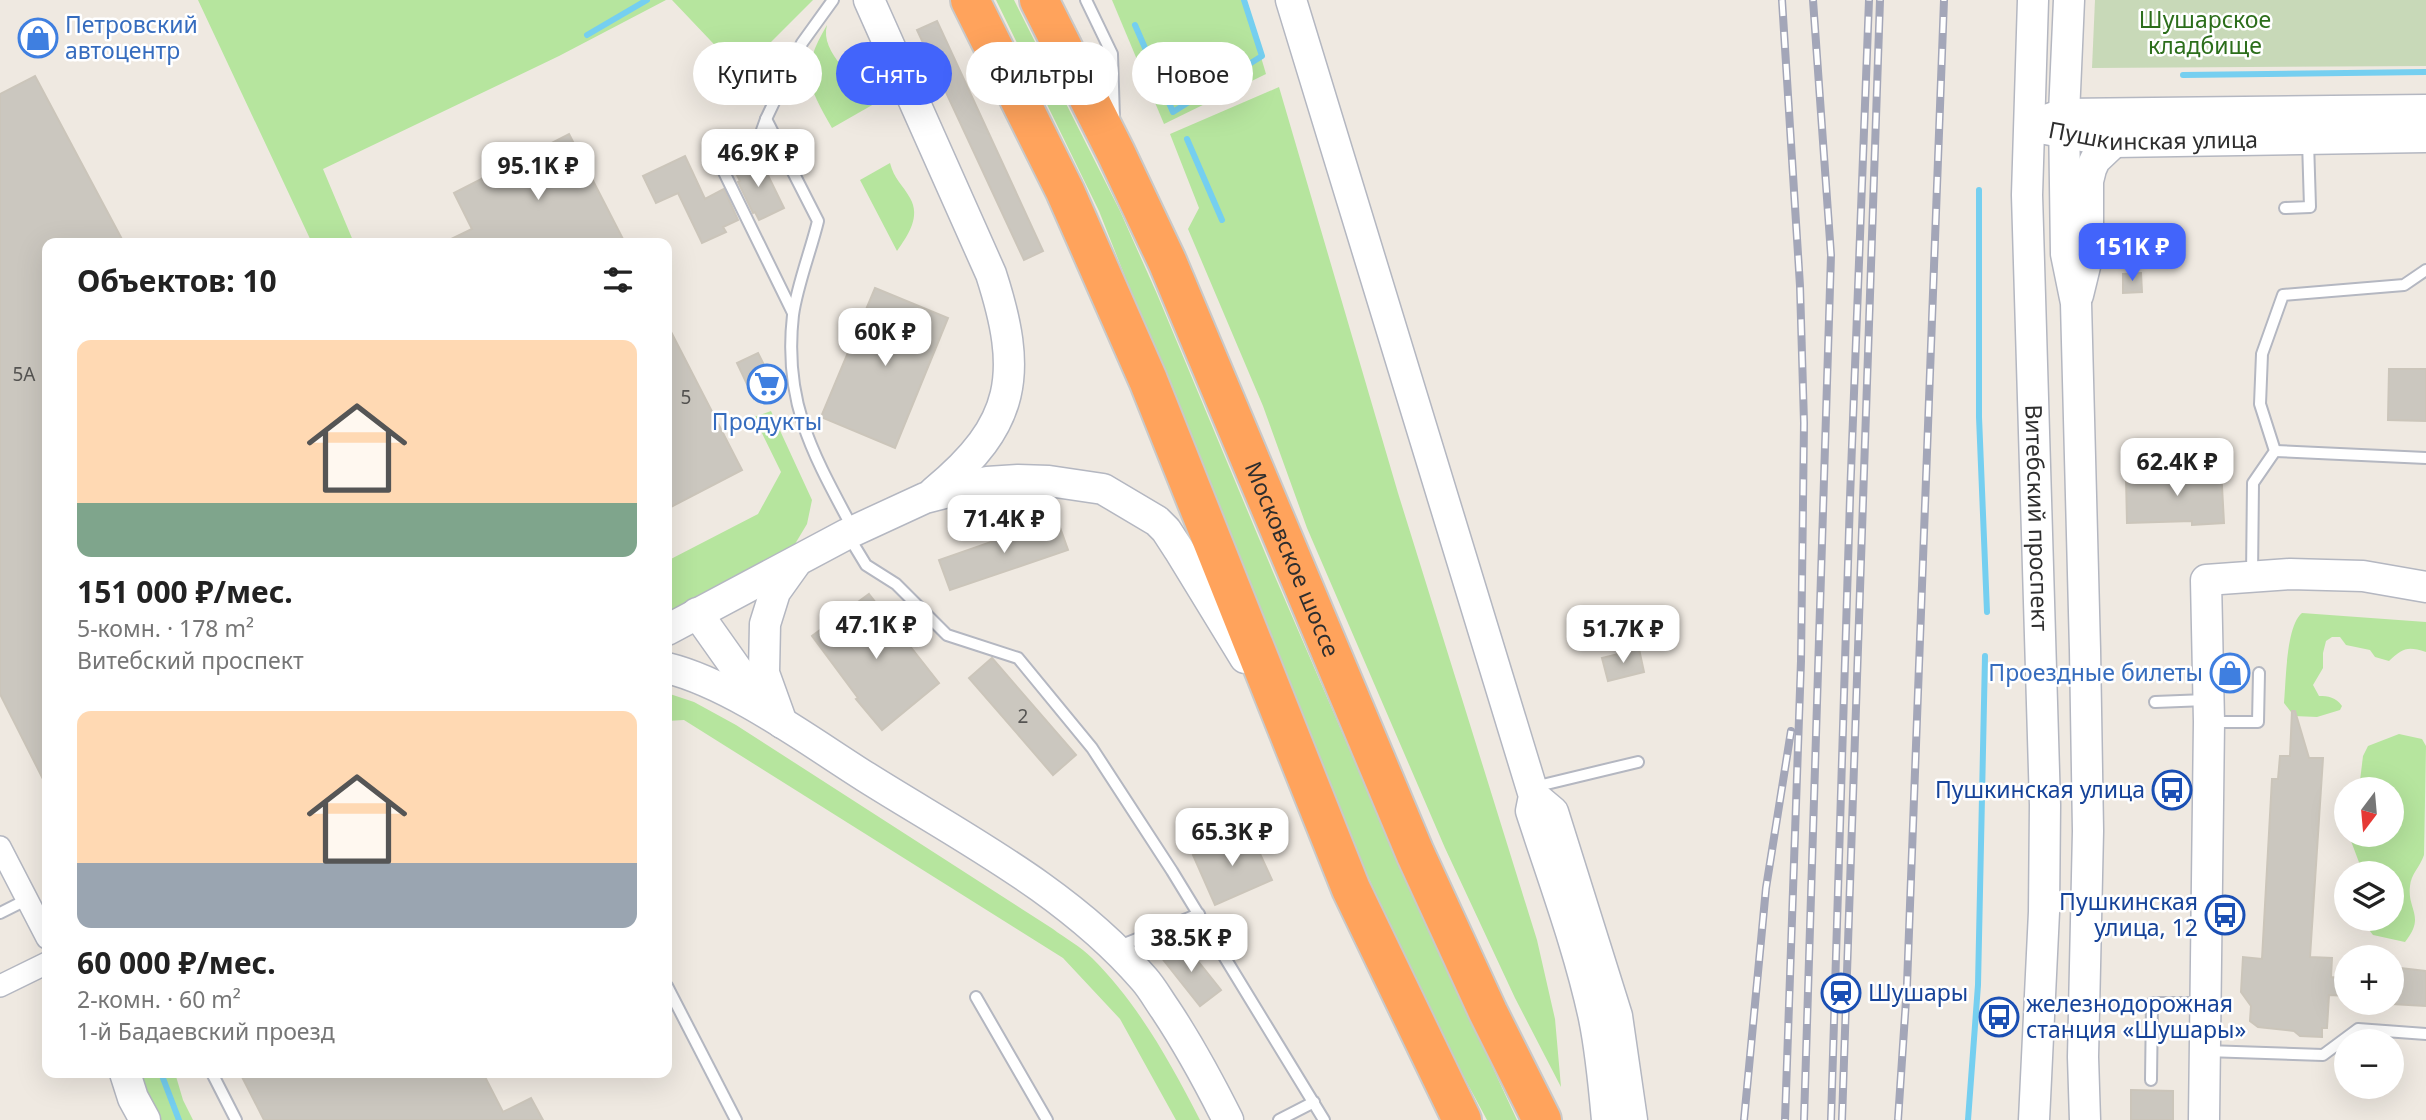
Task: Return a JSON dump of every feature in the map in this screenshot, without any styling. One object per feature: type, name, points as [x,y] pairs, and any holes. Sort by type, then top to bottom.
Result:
[{"type":"highway","points":[[970,0],[1065,191],[1148,380],[1351,889],[1462,1120]]},
{"type":"highway","name":"Московское шоссе","points":[[1039,0],[1167,261],[1415,853],[1488,1012],[1542,1120]]},
{"type":"street","points":[[869,0],[990,274],[1002,308],[1007,338],[1007,391],[1000,415],[986,440],[968,461],[925,498]]},
{"type":"street","points":[[1291,0],[1533,792],[1531,811],[1593,1015],[1601,1060],[1606,1120]]},
{"type":"street","name":"Витебский проспект","points":[[2033,0],[2027,195],[2045,805],[2044,912],[2034,1120]]},
{"type":"street","name":"Витебский проспект","points":[[2069,0],[2064,124],[2066,254],[2076,303],[2088,831],[2083,1057],[2085,1120]]},
{"type":"street","name":"Пушкинская улица","points":[[2028,125],[2426,110]]},
{"type":"street","name":"Пушкинская улица","points":[[2064,124],[2114,142],[2426,137]]},
{"type":"street","points":[[2076,303],[2088,254],[2088,181],[2095,160],[2114,142]]},
{"type":"street","points":[[672,626],[850,533],[925,498],[987,482],[1049,481],[1103,489],[1131,504],[1166,530],[1280,715]]},
{"type":"street","points":[[782,723],[764,673],[765,624],[775,592],[799,559]]},
{"type":"street","points":[[2204,1120],[2209,711],[2206,580],[2290,574],[2362,576],[2426,587]]},
{"type":"street","points":[[697,613],[743,678],[782,723]]},
{"type":"street","points":[[672,669],[728,693],[782,723],[1029,878],[1078,915],[1146,981],[1184,1038],[1228,1120]]},
{"type":"street","points":[[1533,792],[1553,812],[1605,979],[1621,1039],[1632,1120]]},
{"type":"street","points":[[0,847],[42,929]]},
{"type":"street","points":[[0,986],[42,965]]},
{"type":"street","points":[[2071,1120],[2083,1057]]},
{"type":"street","points":[[126,1078],[145,1120]]},
{"type":"lane","points":[[793,313],[720,164],[756,147],[766,119],[802,43],[833,0]]},
{"type":"lane","points":[[1086,0],[1112,54],[1116,153]]},
{"type":"lane","points":[[766,119],[818,221],[793,313],[792,379],[800,418],[819,466],[866,565],[896,584],[947,635],[1018,658],[1092,748],[1199,914],[1324,1120]]},
{"type":"lane","points":[[2285,208],[2310,207],[2308,139]]},
{"type":"lane","points":[[2275,451],[2260,404],[2262,354],[2283,295],[2404,285],[2426,270]]},
{"type":"lane","points":[[2275,451],[2426,458]]},
{"type":"lane","points":[[2252,576],[2253,483],[2275,451]]},
{"type":"lane","points":[[2155,702],[2258,722],[2259,673]]},
{"type":"lane","points":[[1533,792],[1638,762]]},
{"type":"lane","points":[[0,913],[26,900]]},
{"type":"lane","points":[[1114,948],[1199,914]]},
{"type":"lane","points":[[672,996],[736,1120]]},
{"type":"lane","points":[[976,997],[1047,1120]]},
{"type":"lane","points":[[2151,1080],[2152,1003],[2205,1003]]},
{"type":"lane","points":[[2205,1051],[2323,1055],[2358,1029],[2426,1034]]},
{"type":"lane","points":[[215,1078],[236,1120]]},
{"type":"lane","points":[[1279,1120],[1314,1102]]},
{"type":"green space","points":[[198,0],[666,0],[559,56],[323,169],[352,238],[310,238]]},
{"type":"green space","points":[[672,0],[813,0],[771,42],[712,42]]},
{"type":"green space","points":[[996,0],[1014,0],[1035,42],[1017,42]]},
{"type":"green space","points":[[1112,0],[1244,0],[1266,74],[1253,80],[1253,42],[1132,42],[1132,48]]},
{"type":"green space","name":"Шушарское кладбище","points":[[2095,0],[2426,0],[2426,66],[2092,68]]},
{"type":"green space","points":[[827,25],[826,35],[836,58],[836,105],[872,105],[832,128],[820,105],[822,105],[822,42],[818,41]]},
{"type":"green space","points":[[1279,87],[1398,493],[1537,940],[1555,1019],[1561,1087],[1515,998],[1445,848],[1307,528],[1263,406],[1188,229],[1199,208],[1170,134],[1237,105],[1253,105],[1253,98]]},
{"type":"green space","points":[[1047,105],[1067,105],[1120,211],[1404,876],[1517,1120],[1487,1120],[1450,1051],[1385,915],[1316,758],[1099,211]]},
{"type":"green space","points":[[1156,105],[1203,105],[1164,124]]},
{"type":"green space","points":[[890,163],[896,178],[910,198],[914,212],[912,226],[897,251],[860,180]]},
{"type":"green space","points":[[771,411],[812,500],[807,524],[792,549],[672,615],[672,558],[758,514],[781,472],[754,417]]},
{"type":"green space","points":[[2302,613],[2426,622],[2426,652],[2406,649],[2389,661],[2375,657],[2370,650],[2346,645],[2340,637],[2332,637],[2326,641],[2323,668],[2313,685],[2319,696],[2332,698],[2342,706],[2340,710],[2317,717],[2294,716],[2284,703],[2286,668],[2293,629]]},
{"type":"green space","points":[[672,695],[694,702],[736,725],[1083,950],[1109,976],[1139,1015],[1200,1120],[1176,1120],[1120,1019],[1063,958],[684,720],[672,721]]},
{"type":"green space","points":[[2399,734],[2422,739],[2426,746],[2424,855],[2411,882],[2410,894],[2415,919],[2405,942],[2373,935],[2370,931],[2404,931],[2404,861],[2358,861],[2353,847],[2404,847],[2404,777],[2360,777],[2363,756],[2368,746]]},
{"type":"green space","points":[[143,1078],[176,1078],[193,1120],[156,1120],[147,1100]]},
{"type":"building","points":[[937,21],[947,42],[923,42],[917,30]]},
{"type":"building","points":[[952,54],[966,84],[966,105],[976,105],[1043,251],[1024,260],[952,105]]},
{"type":"building","points":[[35,76],[121,238],[42,238],[42,777],[0,694],[0,94]]},
{"type":"building","points":[[569,134],[622,238],[453,238],[472,229],[454,193]]},
{"type":"building","points":[[685,156],[705,199],[724,189],[738,220],[723,227],[726,232],[702,243],[678,193],[656,203],[643,176]]},
{"type":"building","points":[[759,157],[784,208],[759,220],[755,212],[753,213],[734,169]]},
{"type":"building","points":[[2141,273],[2142,292],[2123,293],[2123,274]]},
{"type":"building","points":[[875,288],[948,318],[895,448],[821,417]]},
{"type":"building","points":[[672,334],[742,470],[672,506]]},
{"type":"building","points":[[758,353],[776,389],[754,399],[737,363]]},
{"type":"building","points":[[2389,369],[2426,369],[2426,421],[2388,420]]},
{"type":"building","points":[[2221,468],[2224,523],[2127,523],[2126,477],[2190,475],[2189,469]]},
{"type":"building","points":[[1057,519],[1068,550],[950,590],[939,560]]},
{"type":"building","points":[[869,594],[939,683],[882,730],[856,699],[858,698],[812,636]]},
{"type":"building","points":[[1639,649],[1644,672],[1608,681],[1602,658]]},
{"type":"building","points":[[992,658],[1076,755],[1053,775],[969,678]]},
{"type":"building","points":[[2292,711],[2295,711],[2309,758],[2323,758],[2310,957],[2332,958],[2334,995],[2329,995],[2327,1028],[2322,1028],[2322,1037],[2300,1036],[2294,1031],[2258,1027],[2250,1021],[2251,1006],[2241,992],[2243,957],[2262,959],[2272,779],[2278,779],[2280,756],[2290,756]]},
{"type":"building","points":[[1249,830],[1272,880],[1215,905],[1193,855]]},
{"type":"building","points":[[1182,941],[1221,990],[1200,1006],[1161,957]]},
{"type":"building","points":[[2404,968],[2426,971],[2426,1006],[2404,1005]]},
{"type":"building","points":[[243,1078],[486,1078],[503,1112],[531,1098],[543,1120],[264,1120]]},
{"type":"building","points":[[2131,1090],[2173,1091],[2173,1120],[2131,1120]]},
{"type":"waterway","points":[[587,35],[647,0]]},
{"type":"waterway","points":[[1135,25],[1173,112],[1262,56],[1244,0]]},
{"type":"waterway","points":[[2183,75],[2426,72]]},
{"type":"waterway","points":[[1187,139],[1222,220]]},
{"type":"waterway","points":[[1979,190],[1979,417],[1987,612]]},
{"type":"waterway","points":[[1968,1120],[1978,985],[1985,656]]},
{"type":"waterway","points":[[163,1078],[179,1120]]},
{"type":"railway","points":[[1782,0],[1800,286],[1804,423],[1801,661],[1785,1120]]},
{"type":"railway","points":[[1804,1120],[1831,255],[1813,0]]},
{"type":"railway","points":[[1831,1120],[1850,498],[1869,0]]},
{"type":"railway","points":[[1842,1120],[1880,0]]},
{"type":"railway","points":[[1898,1120],[1907,985],[1944,0]]},
{"type":"railway","points":[[1744,1120],[1766,888],[1791,731]]},
{"type":"place","name":"Петровский автоцентр","points":[[38,38]]},
{"type":"place","name":"Продукты","points":[[767,384]]},
{"type":"place","name":"Проездные билеты","points":[[2230,673]]},
{"type":"place","name":"Пушкинская улица","points":[[2172,790]]},
{"type":"place","name":"Пушкинская улица, 12","points":[[2225,915]]},
{"type":"place","name":"Шушары","points":[[1841,993]]},
{"type":"place","name":"железнодорожная станция «Шушары»","points":[[1999,1017]]}]
